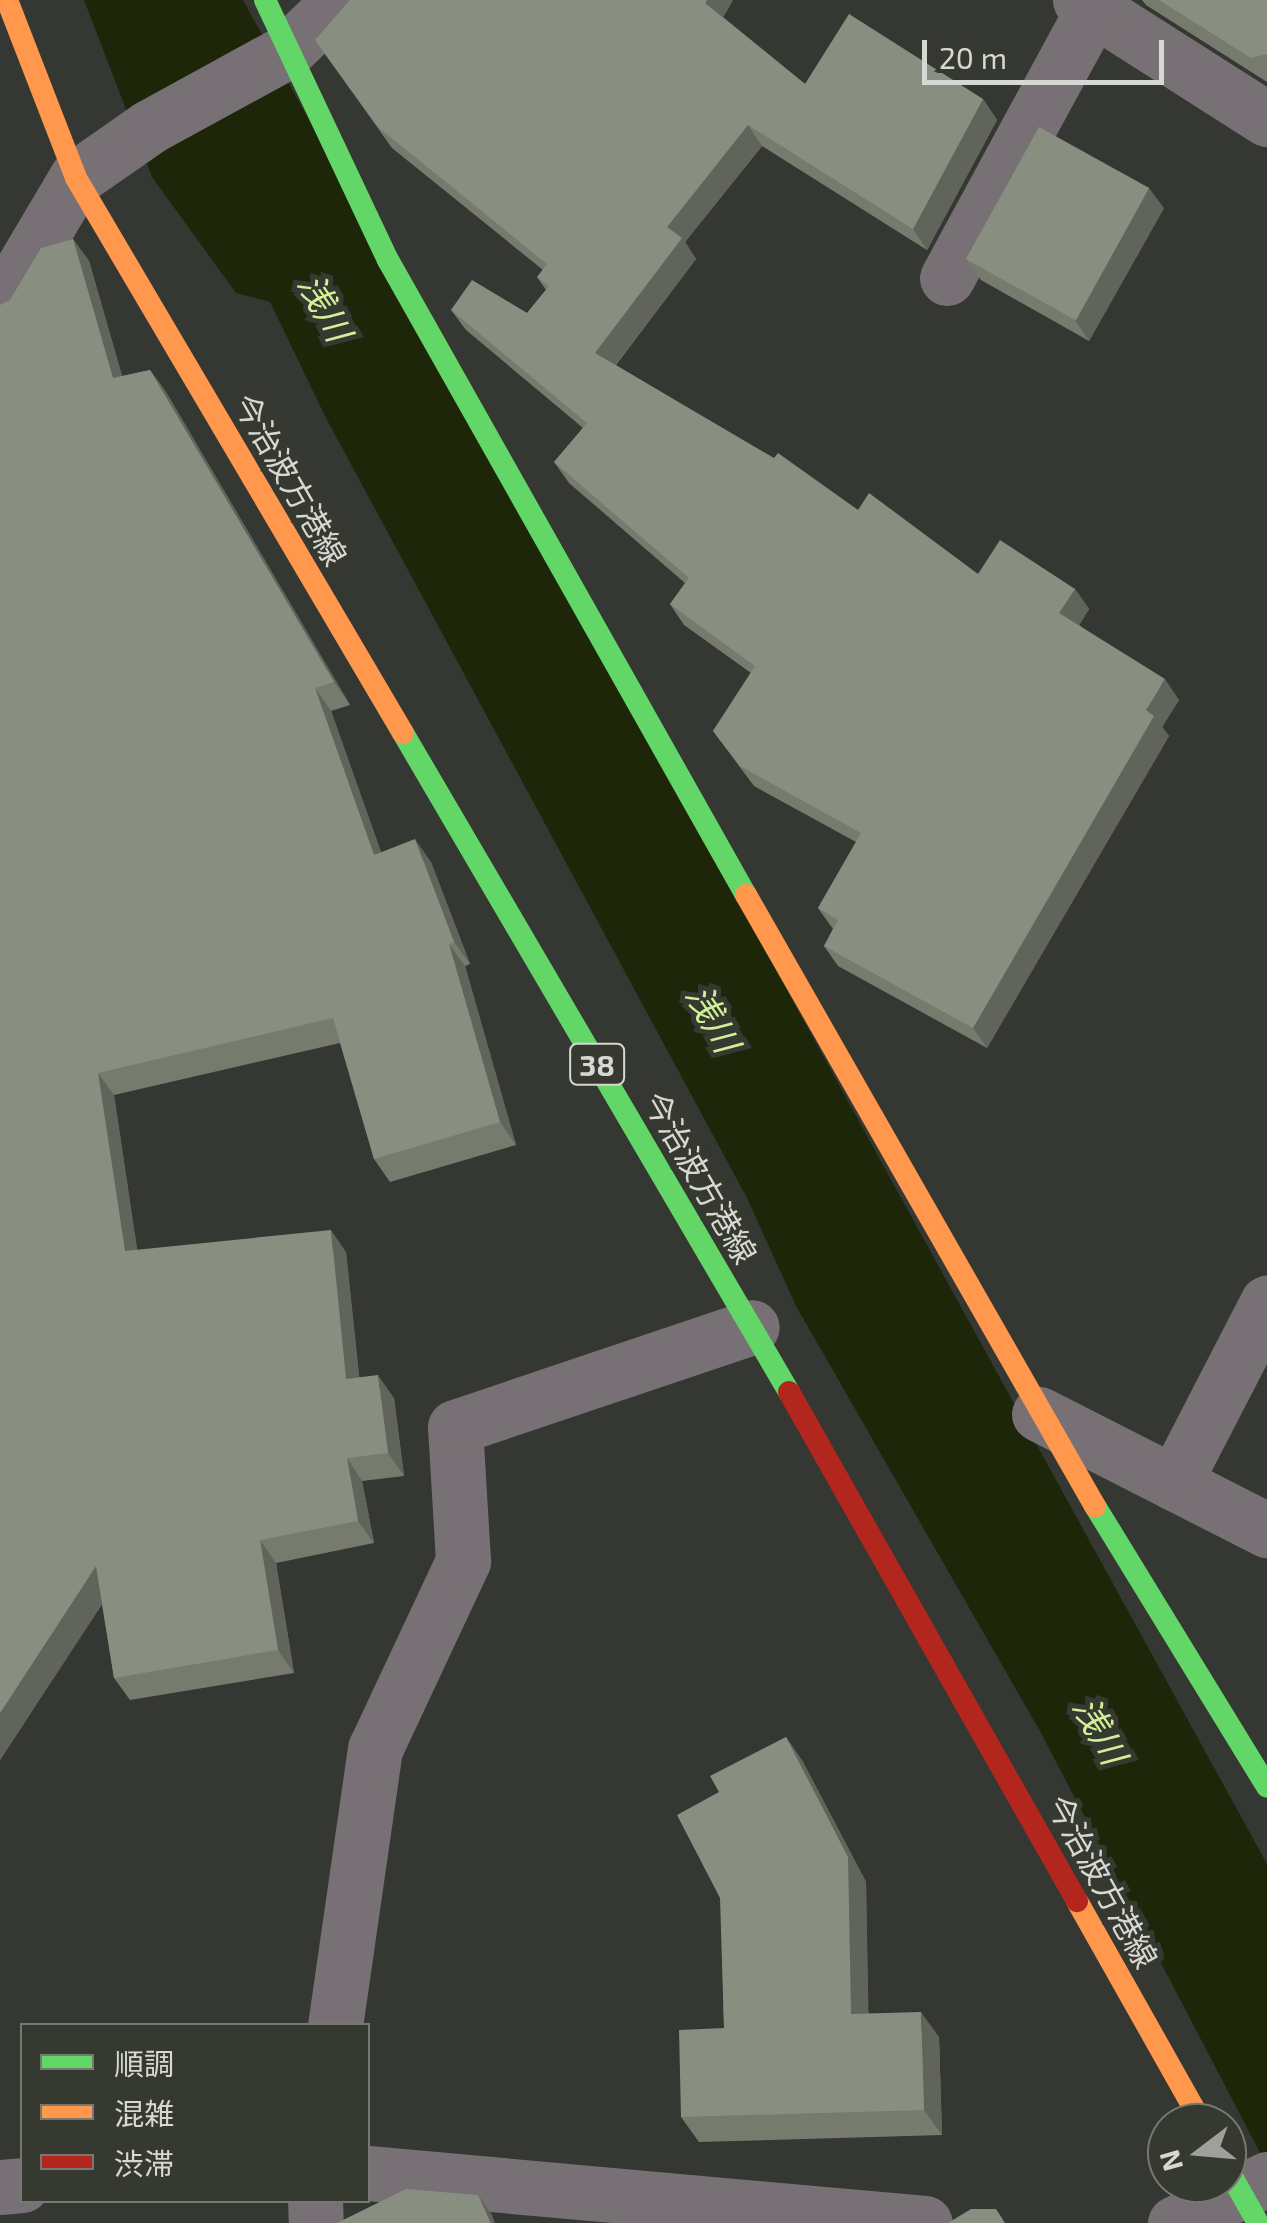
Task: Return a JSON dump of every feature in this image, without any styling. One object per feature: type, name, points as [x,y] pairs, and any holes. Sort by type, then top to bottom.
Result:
[{"type":"main road","name":"今治波方港線","points":[[6,0],[76,178],[752,1327],[1191,2103]]},
{"type":"main road","points":[[265,0],[286,52],[388,260],[1039,1414],[1267,1788]]},
{"type":"street","points":[[0,306],[76,178],[149,127],[286,52],[340,0]]},
{"type":"street","points":[[947,278],[1086,5],[1267,118]]},
{"type":"street","points":[[1174,1483],[1267,1303]]},
{"type":"street","points":[[334,2023],[375,1750],[463,1561],[455,1428],[752,1327]]},
{"type":"street","points":[[1039,1414],[1267,1530]]},
{"type":"street","points":[[370,2173],[925,2223]]},
{"type":"street","points":[[1175,2223],[1252,2188]]},
{"type":"water","name":"浅川","points":[[84,0],[243,0],[1267,1864],[1267,2166],[1247,2128],[1247,2103],[1234,2103],[1041,1733],[796,1306],[747,1198],[326,418],[270,302],[236,293],[152,177]]},
{"type":"building","points":[[350,0],[707,0],[705,3],[805,84],[849,14],[983,99],[913,229],[748,125],[667,227],[682,238],[595,353],[774,458],[778,453],[858,510],[869,493],[978,574],[1000,540],[1075,589],[1059,613],[1165,679],[1146,710],[1154,716],[973,1028],[824,946],[838,920],[818,908],[861,833],[740,766],[713,731],[755,666],[670,604],[689,578],[554,462],[587,423],[451,310],[472,280],[527,313],[549,286],[537,277],[547,264],[378,127],[315,40]]},
{"type":"building","points":[[1159,0],[1267,0],[1267,54],[1251,58]]},
{"type":"building","points":[[1039,127],[1149,188],[1076,320],[966,259]]},
{"type":"building","points":[[73,239],[113,378],[150,370],[334,682],[315,688],[374,855],[415,839],[454,942],[449,944],[500,1122],[374,1159],[333,1018],[98,1073],[125,1251],[331,1230],[346,1379],[378,1375],[388,1453],[347,1458],[358,1521],[260,1540],[278,1650],[114,1678],[96,1566],[0,1713],[0,305],[10,300],[41,248]]},
{"type":"building","points":[[786,1737],[848,1857],[851,2014],[921,2012],[924,2110],[681,2117],[679,2030],[724,2028],[720,1898],[677,1815],[719,1792],[710,1776]]},
{"type":"building","points":[[406,2189],[478,2195],[491,2223],[337,2223]]},
{"type":"building","points":[[971,2209],[996,2209],[1005,2223],[948,2223]]},
{"type":"traffic: fast","points":[[265,0],[388,260],[746,895]]},
{"type":"traffic: fast","points":[[403,733],[789,1392]]},
{"type":"traffic: fast","points":[[1095,1506],[1267,1787]]},
{"type":"traffic: fast","points":[[1247,2203],[1258,2223]]},
{"type":"traffic: slow","points":[[7,0],[76,178],[403,733]]},
{"type":"traffic: slow","points":[[746,895],[1095,1506]]},
{"type":"traffic: slow","points":[[1077,1901],[1191,2103]]},
{"type":"traffic: jam","points":[[789,1392],[1077,1901]]}]
